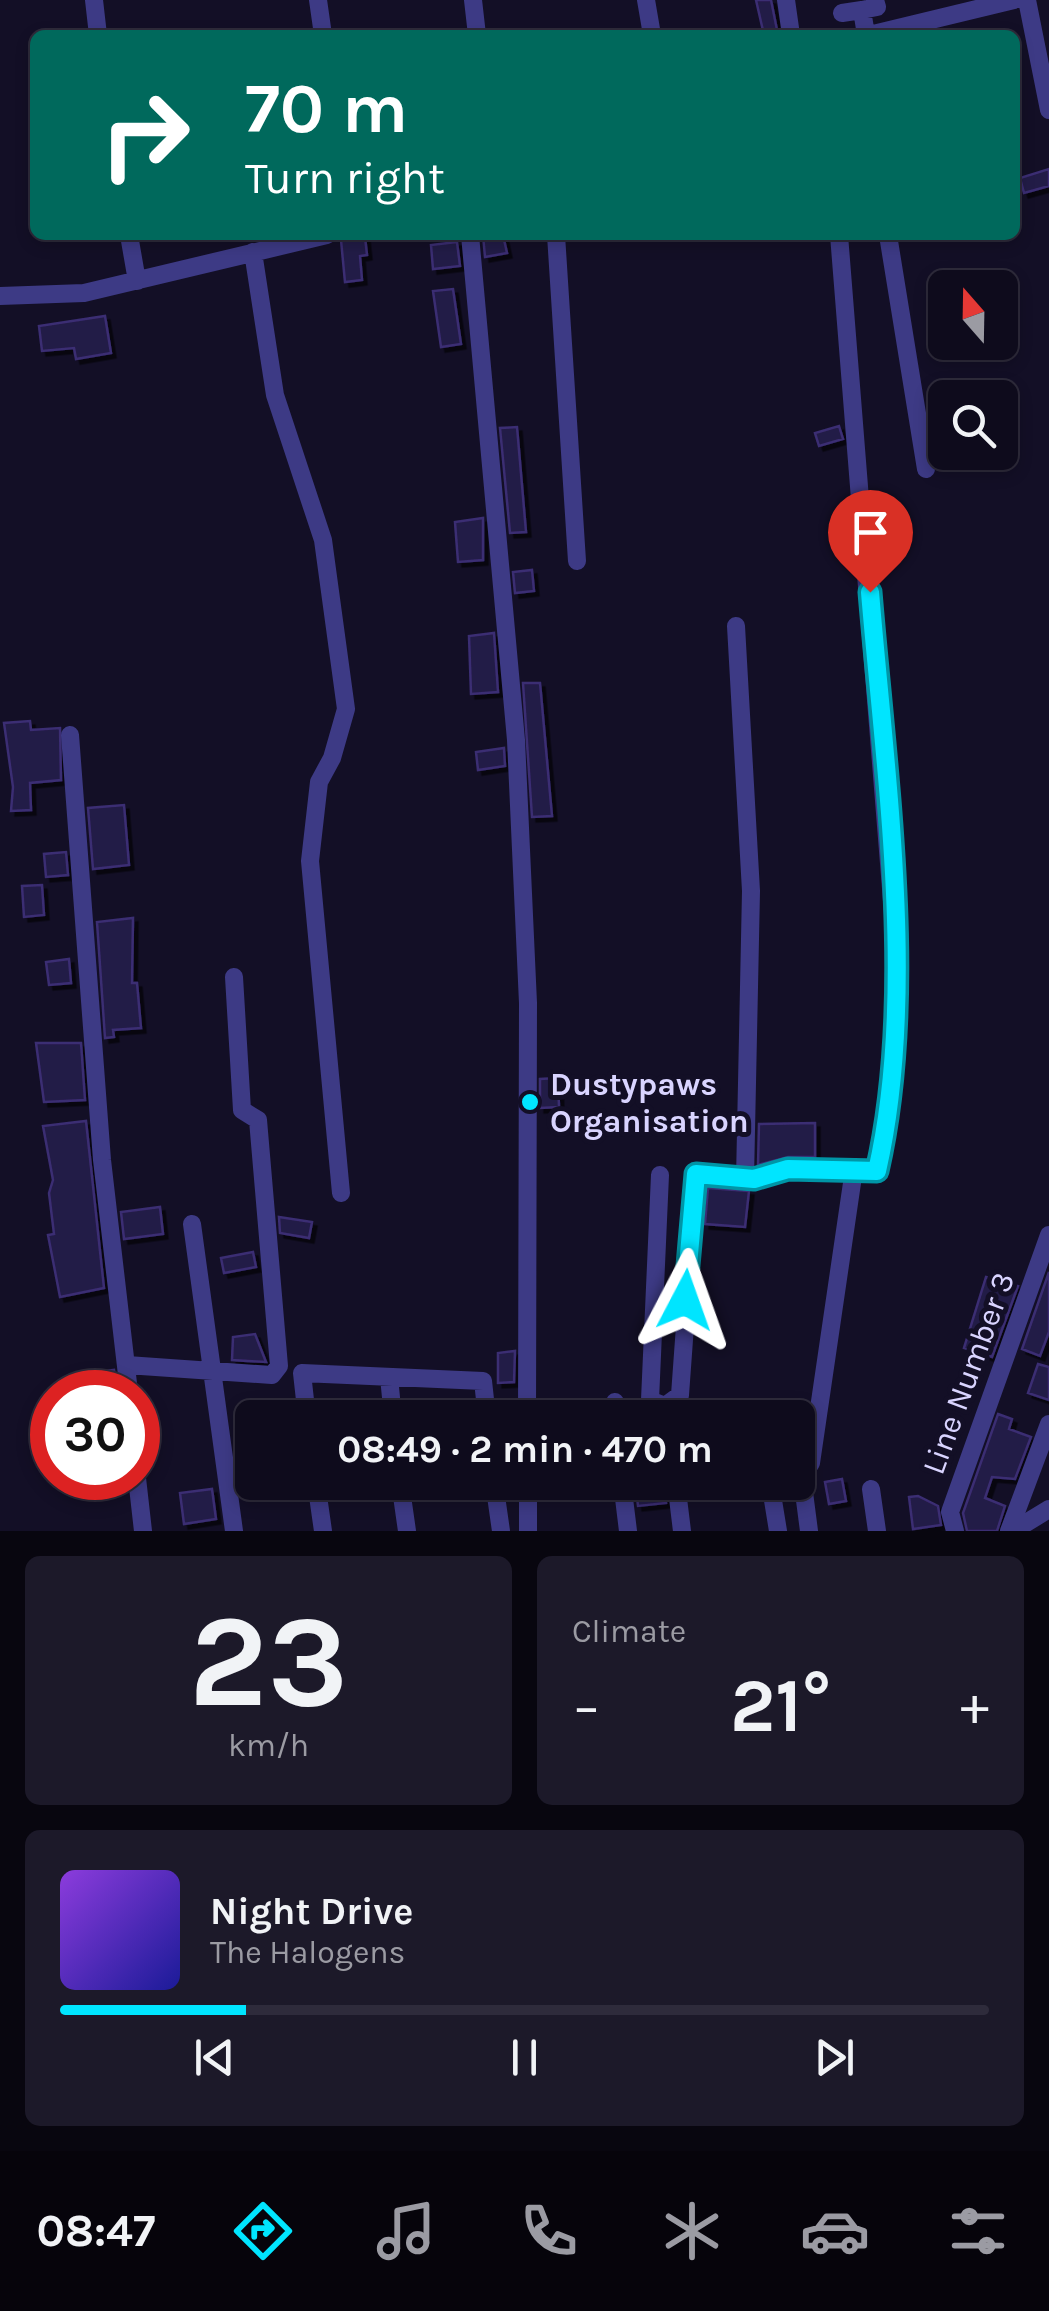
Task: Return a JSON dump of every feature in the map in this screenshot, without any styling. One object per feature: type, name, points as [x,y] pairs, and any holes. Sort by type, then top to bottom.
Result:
[{"type":"street","points":[[94,0],[97,30]]},
{"type":"street","points":[[318,0],[322,30]]},
{"type":"street","points":[[473,0],[477,30]]},
{"type":"street","points":[[646,0],[651,30]]},
{"type":"street","points":[[786,0],[791,30]]},
{"type":"street","points":[[902,30],[934,9],[1014,0]]},
{"type":"street","points":[[1027,0],[1049,110]]},
{"type":"street","points":[[842,13],[869,5],[868,30]]},
{"type":"street","points":[[130,240],[137,281]]},
{"type":"street","points":[[0,296],[84,293],[306,240]]},
{"type":"street","points":[[470,240],[516,740],[528,1003],[527,1400]]},
{"type":"street","points":[[556,240],[577,561]]},
{"type":"street","points":[[676,1400],[680,1395],[696,1174],[744,1179],[788,1169],[877,1171],[887,1128],[896,964],[840,240]]},
{"type":"street","points":[[889,240],[926,470]]},
{"type":"street","points":[[253,252],[275,395],[323,540],[346,709],[332,758],[319,782],[310,860],[341,1193]]},
{"type":"street","points":[[736,626],[751,891],[744,1179]]},
{"type":"street","points":[[70,735],[102,1160],[127,1370]]},
{"type":"street","points":[[127,1365],[263,1376],[272,1375],[279,1366],[258,1120],[242,1110],[234,976]]},
{"type":"street","points":[[650,1400],[660,1175]]},
{"type":"street","points":[[809,1531],[802,1477],[811,1462],[852,1183]]},
{"type":"street","points":[[192,1224],[234,1531]]},
{"type":"street","name":"Line Number 3","points":[[955,1531],[950,1512],[1049,1235]]},
{"type":"street","points":[[306,1400],[302,1373],[483,1381],[485,1400]]},
{"type":"street","points":[[389,1377],[391,1400]]},
{"type":"street","points":[[1011,1531],[1049,1424]]},
{"type":"street","points":[[871,1489],[877,1531]]},
{"type":"street","points":[[139,1500],[143,1531]]},
{"type":"street","points":[[319,1500],[323,1531]]},
{"type":"street","points":[[403,1500],[407,1531]]},
{"type":"street","points":[[497,1500],[501,1531]]},
{"type":"street","points":[[528,1500],[528,1531]]},
{"type":"street","points":[[624,1500],[628,1531]]},
{"type":"street","points":[[678,1500],[682,1531]]},
{"type":"street","points":[[773,1500],[778,1531]]},
{"type":"street","points":[[1011,1531],[1049,1509]]},
{"type":"building","points":[[756,0],[771,0],[777,30],[763,30]]},
{"type":"building","points":[[1049,169],[1049,186],[1024,193],[1020,178]]},
{"type":"building","points":[[341,240],[365,240],[367,255],[360,256],[362,280],[345,282]]},
{"type":"building","points":[[483,240],[504,240],[507,253],[485,257]]},
{"type":"building","points":[[457,242],[460,266],[433,269],[431,245]]},
{"type":"building","points":[[453,289],[461,344],[441,347],[433,291]]},
{"type":"building","points":[[105,316],[111,353],[76,359],[74,348],[42,351],[39,326]]},
{"type":"building","points":[[839,426],[843,439],[819,446],[815,433]]},
{"type":"building","points":[[517,427],[526,532],[510,533],[500,428]]},
{"type":"building","points":[[483,518],[483,560],[458,562],[455,522]]},
{"type":"building","points":[[532,570],[534,591],[515,593],[513,572]]},
{"type":"building","points":[[494,633],[498,692],[471,694],[469,636]]},
{"type":"building","points":[[523,683],[540,683],[552,816],[532,817]]},
{"type":"building","points":[[30,721],[31,730],[60,728],[61,780],[30,783],[31,810],[11,811],[13,787],[4,723]]},
{"type":"building","points":[[504,748],[505,766],[478,770],[476,752]]},
{"type":"building","points":[[124,805],[129,865],[93,869],[88,808]]},
{"type":"building","points":[[66,852],[68,875],[46,877],[44,854]]},
{"type":"building","points":[[42,885],[44,915],[24,917],[22,886]]},
{"type":"building","points":[[133,918],[132,983],[137,983],[141,1028],[113,1030],[114,1037],[105,1038],[97,922]]},
{"type":"building","points":[[69,959],[71,983],[49,985],[46,962]]},
{"type":"building","points":[[36,1043],[81,1043],[85,1100],[44,1102]]},
{"type":"building","points":[[558,1078],[559,1107],[540,1108],[540,1079]]},
{"type":"building","points":[[86,1121],[104,1288],[60,1297],[48,1235],[54,1234],[49,1193],[53,1180],[43,1126]]},
{"type":"building","points":[[815,1123],[815,1157],[788,1157],[758,1165],[759,1124]]},
{"type":"building","points":[[708,1188],[749,1191],[745,1227],[705,1224]]},
{"type":"building","points":[[160,1207],[163,1234],[124,1239],[121,1212]]},
{"type":"building","points":[[279,1217],[312,1222],[309,1238],[280,1233]]},
{"type":"building","points":[[253,1252],[256,1267],[224,1273],[221,1258]]},
{"type":"building","points":[[1049,1272],[1049,1332],[1040,1356],[1022,1349]]},
{"type":"building","points":[[986,1277],[1018,1286],[992,1357],[964,1348]]},
{"type":"building","points":[[255,1334],[266,1362],[232,1360],[233,1337]]},
{"type":"building","points":[[515,1351],[514,1382],[498,1383],[498,1353]]},
{"type":"building","points":[[1038,1364],[1049,1367],[1049,1400],[1028,1393]]},
{"type":"building","points":[[998,1414],[1012,1419],[1009,1429],[1031,1437],[1015,1479],[992,1477],[985,1498],[1005,1506],[997,1531],[967,1531],[963,1513]]},
{"type":"building","points":[[842,1479],[846,1501],[829,1504],[825,1482]]},
{"type":"building","points":[[212,1489],[216,1519],[184,1524],[180,1493]]},
{"type":"building","points":[[918,1496],[938,1506],[941,1525],[913,1529],[909,1497]]},
{"type":"building","points":[[637,1500],[666,1500],[666,1503],[638,1506]]},
{"type":"place","name":"Dustypaws Organisation","points":[[530,1102]]},
{"type":"route","points":[[685,1300],[696,1174],[754,1179],[788,1169],[877,1171],[887,1128],[896,964],[870,592]]}]
